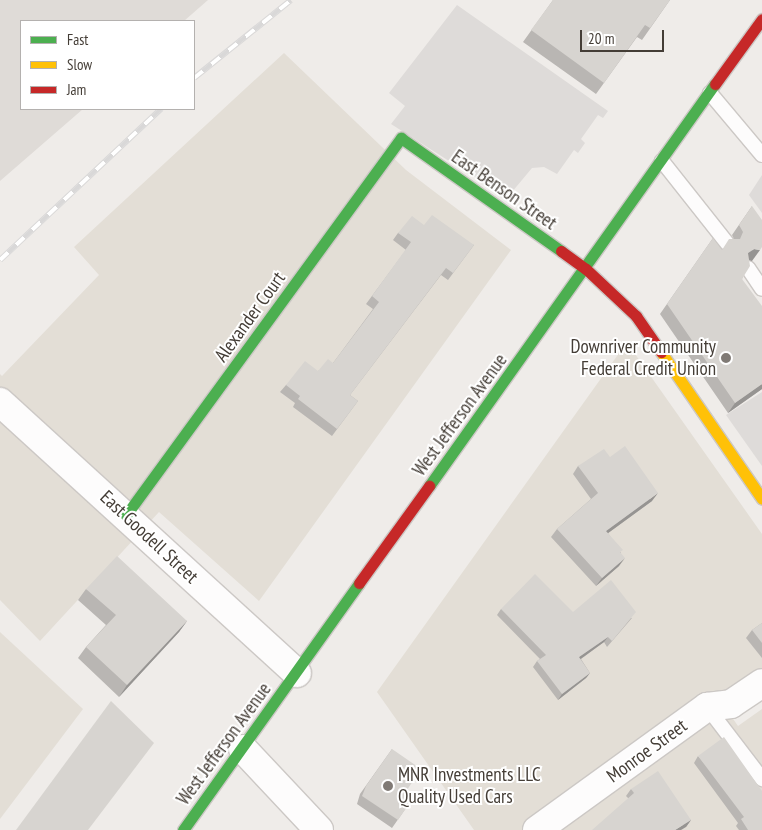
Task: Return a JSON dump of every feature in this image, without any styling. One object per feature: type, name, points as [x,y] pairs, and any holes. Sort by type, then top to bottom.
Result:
[{"type":"main road","name":"West Jefferson Avenue","points":[[183,830],[586,269],[762,19]]},
{"type":"main road","name":"East Benson Street","points":[[401,138],[586,269],[636,316],[762,499]]},
{"type":"main road","name":"Alexander Court","points":[[126,515],[401,138]]},
{"type":"street","name":"East Goodell Street","points":[[0,402],[297,673]]},
{"type":"street","name":"Monroe Street","points":[[537,830],[707,707],[731,704],[762,683]]},
{"type":"street","points":[[243,749],[319,830]]},
{"type":"lane","points":[[710,92],[762,155]]},
{"type":"lane","points":[[662,161],[726,242]]},
{"type":"lane","points":[[748,268],[762,289]]},
{"type":"lane","points":[[707,707],[762,779]]},
{"type":"shaded area","points":[[0,0],[208,0],[185,20],[20,20],[20,110],[82,110],[0,181]]},
{"type":"shaded area","points":[[457,5],[608,111],[603,118],[598,115],[581,139],[585,143],[578,153],[574,150],[557,174],[544,167],[532,168],[507,198],[391,124],[405,106],[389,93]]},
{"type":"shaded area","points":[[284,53],[406,170],[511,250],[259,601],[159,512],[40,641],[0,600],[0,374],[2,376],[99,275],[74,247]]},
{"type":"shaded area","points":[[762,175],[762,213],[749,195]]},
{"type":"shaded area","points":[[626,348],[635,354],[762,534],[762,669],[718,697],[738,726],[762,709],[762,830],[474,830],[377,692],[622,349]]},
{"type":"shaded area","points":[[762,392],[762,466],[726,415]]},
{"type":"shaded area","points":[[0,632],[83,709],[0,819]]},
{"type":"building","points":[[553,0],[670,0],[650,28],[645,25],[604,83],[531,30]]},
{"type":"building","name":"Downriver Community Federal Credit Union","points":[[752,206],[762,220],[762,247],[760,250],[754,249],[748,253],[750,266],[742,279],[762,306],[762,384],[735,403],[667,304],[713,238],[722,250],[729,239],[740,239],[743,232],[739,225]]},
{"type":"building","points":[[432,215],[474,245],[453,273],[446,268],[350,395],[358,401],[337,429],[298,399],[300,396],[286,385],[305,361],[318,371],[328,359],[333,363],[379,302],[372,296],[411,242],[398,233],[412,216],[424,225]]},
{"type":"building","points":[[625,446],[658,493],[606,531],[623,550],[620,552],[625,558],[602,578],[557,529],[598,493],[578,466],[604,449],[610,457]]},
{"type":"building","points":[[117,556],[187,621],[127,685],[86,647],[116,615],[86,589]]},
{"type":"building","points":[[535,574],[573,612],[611,580],[636,612],[612,641],[608,637],[579,657],[590,673],[562,694],[537,661],[546,655],[501,609]]},
{"type":"building","points":[[762,623],[762,643],[752,630]]},
{"type":"building","points":[[111,701],[154,743],[88,830],[16,830]]},
{"type":"building","points":[[724,737],[762,791],[762,830],[748,830],[741,819],[744,817],[698,756]]},
{"type":"building","name":"MNR Investments LLC Quality Used Cars","points":[[392,749],[421,769],[405,793],[413,798],[398,820],[362,796],[366,786]]},
{"type":"building","points":[[658,771],[691,820],[675,830],[592,830],[634,793],[631,789]]},
{"type":"railway","points":[[195,77],[291,0]]},
{"type":"railway","points":[[0,260],[160,110]]},
{"type":"traffic: fast","points":[[429,486],[715,84]]},
{"type":"traffic: fast","points":[[126,515],[401,138],[561,251]]},
{"type":"traffic: fast","points":[[183,830],[359,583]]},
{"type":"traffic: slow","points":[[661,352],[762,499]]},
{"type":"traffic: jam","points":[[715,84],[762,19]]},
{"type":"traffic: jam","points":[[561,251],[586,269],[636,316],[661,352]]},
{"type":"traffic: jam","points":[[359,583],[429,486]]},
{"type":"place","name":"Downriver Community Federal Credit Union","points":[[726,358]]},
{"type":"place","name":"MNR Investments LLC Quality Used Cars","points":[[388,786]]}]
